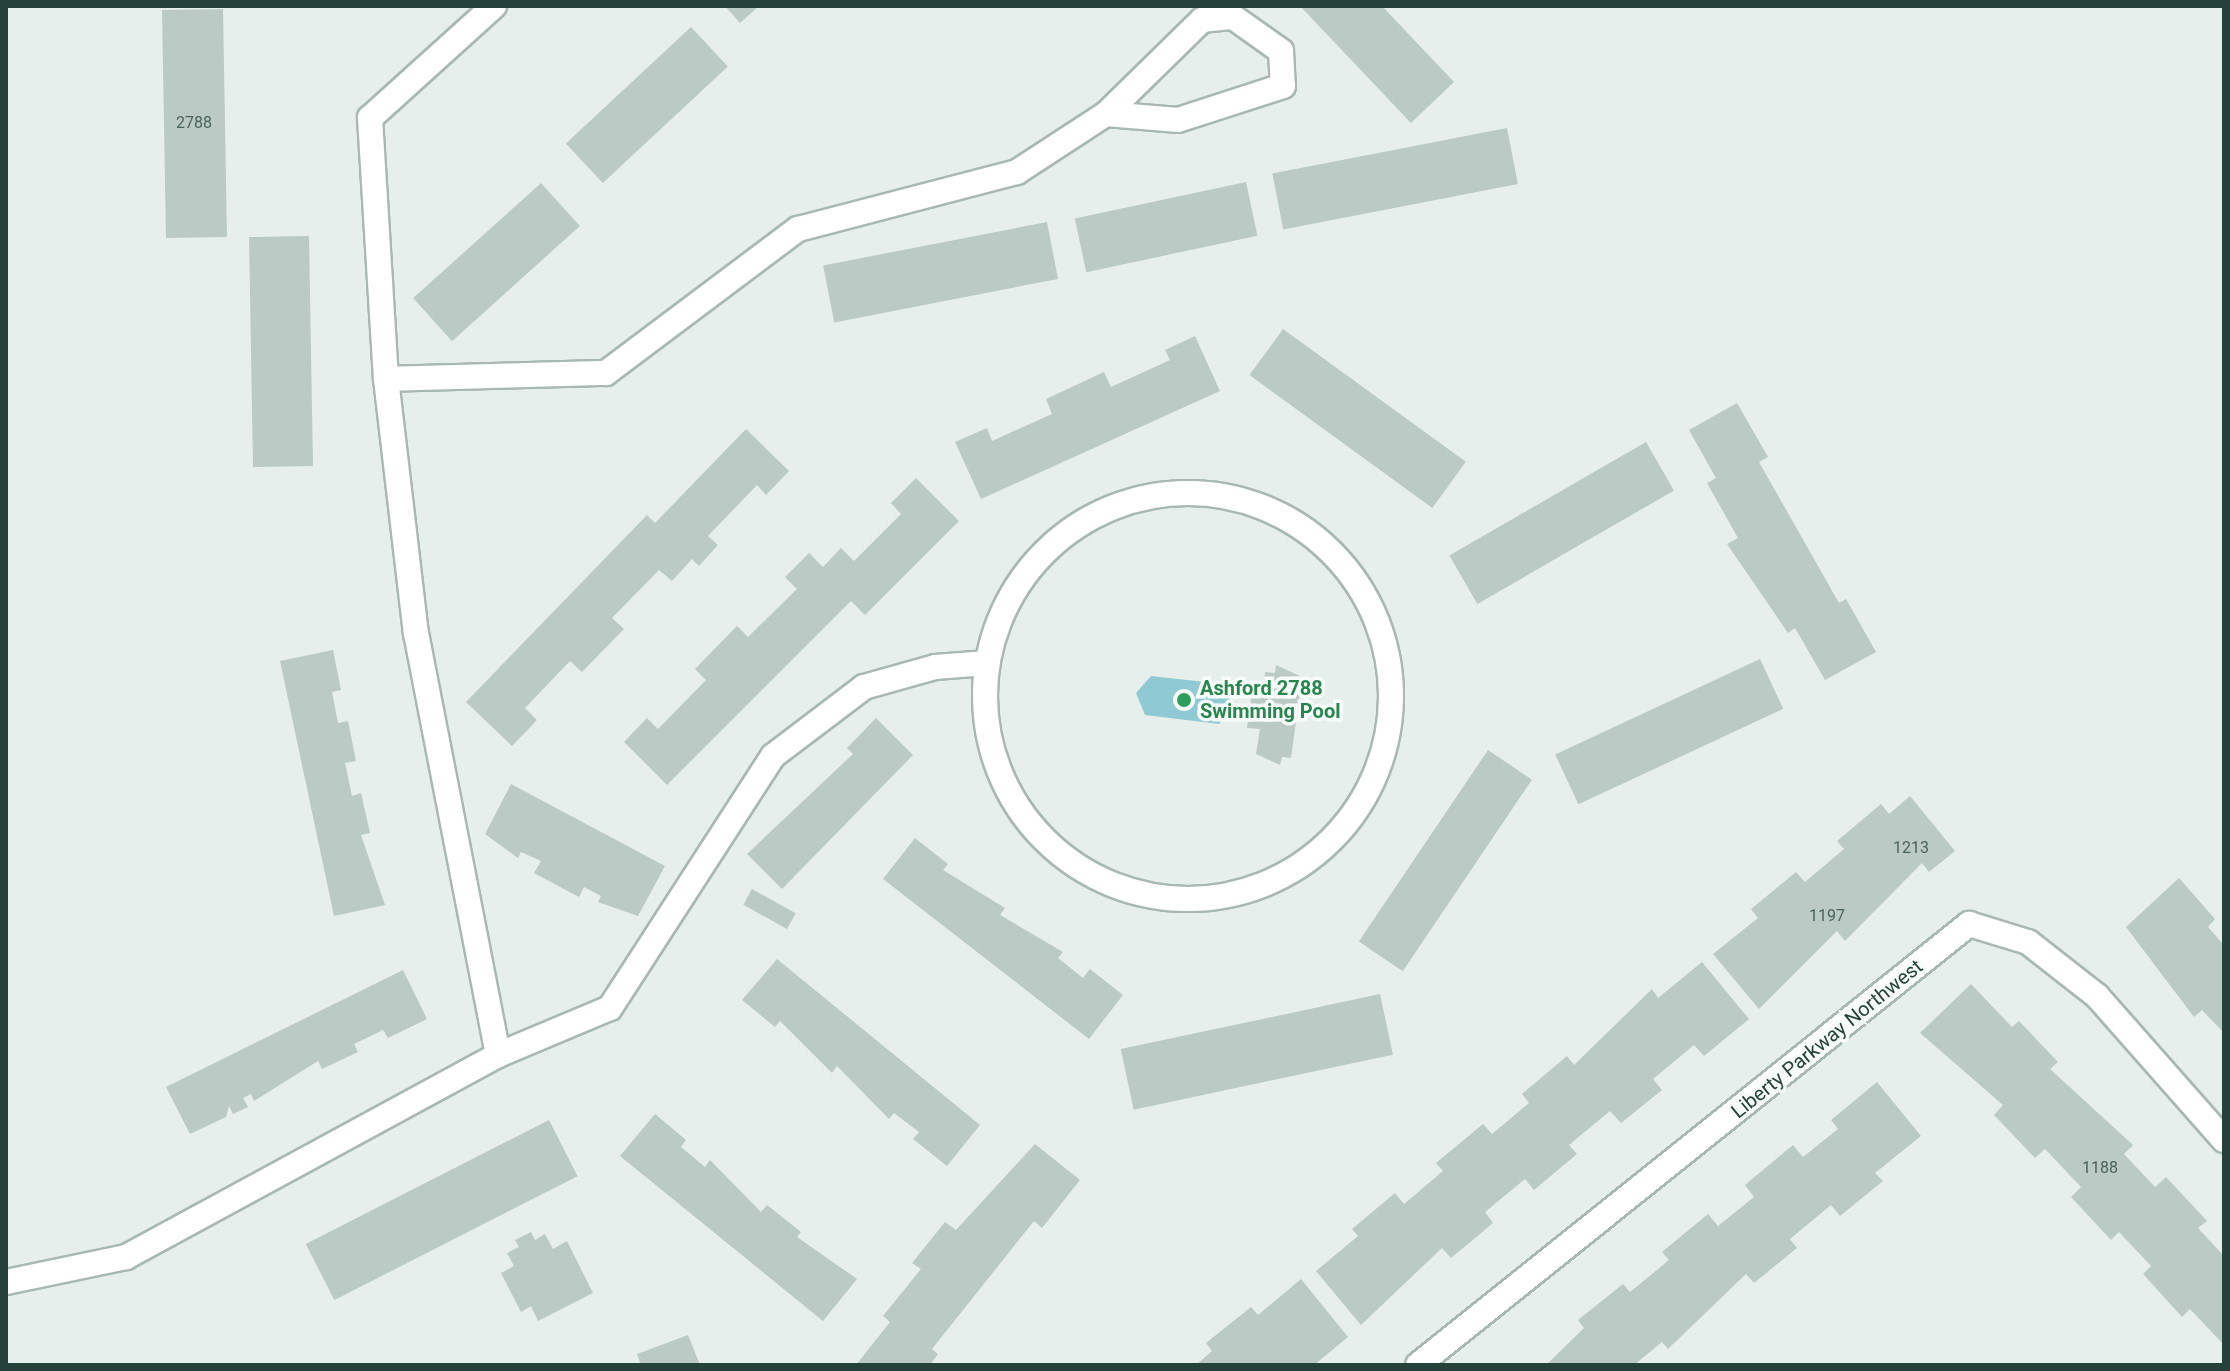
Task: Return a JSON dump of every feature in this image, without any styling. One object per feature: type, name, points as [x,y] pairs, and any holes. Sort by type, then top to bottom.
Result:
[{"type":"street","points":[[494,6],[370,118],[386,379],[416,633],[498,1055]]},
{"type":"street","points":[[386,379],[606,373],[798,229],[1017,172],[1106,114],[1202,20],[1233,17],[1281,51],[1283,86],[1178,120],[1106,114]]},
{"type":"street","points":[[1147,496],[1229,496],[1304,529],[1360,588],[1390,663],[1387,743],[1355,814],[1299,867],[1226,896],[1149,895],[1077,865],[1021,811],[989,740],[987,663],[1016,586],[1072,528],[1147,496]]},
{"type":"street","points":[[6,1282],[126,1257],[498,1055],[610,1008],[773,756],[864,687],[935,667],[987,663]]},
{"type":"street","name":"Liberty Parkway Northwest","points":[[1418,1365],[1969,924],[2028,942],[2097,996],[2224,1140]]},
{"type":"water","name":"Ashford 2788 Swimming Pool","points":[[1151,676],[1223,684],[1233,706],[1219,724],[1145,715],[1136,693]]},
{"type":"building","points":[[725,6],[759,6],[740,23]]},
{"type":"building","points":[[1300,6],[1382,6],[1454,82],[1411,123]]},
{"type":"building","points":[[223,9],[227,237],[166,238],[162,10]]},
{"type":"building","points":[[691,27],[728,66],[603,183],[566,144]]},
{"type":"building","points":[[1507,128],[1518,184],[1283,230],[1272,174]]},
{"type":"building","points":[[1246,182],[1257,236],[1086,272],[1075,218]]},
{"type":"building","points":[[541,183],[580,226],[452,341],[413,298]]},
{"type":"building","points":[[1047,222],[1058,279],[834,322],[823,266]]},
{"type":"building","points":[[309,236],[313,466],[253,467],[249,237]]},
{"type":"building","points":[[1283,329],[1466,462],[1432,508],[1249,375]]},
{"type":"building","points":[[1195,336],[1220,391],[981,499],[955,442],[987,428],[992,441],[1052,414],[1046,399],[1104,372],[1111,387],[1170,360],[1165,350]]},
{"type":"building","points":[[1737,403],[1768,457],[1759,462],[1839,603],[1846,599],[1876,652],[1825,680],[1795,628],[1788,633],[1727,544],[1738,538],[1707,483],[1716,478],[1689,430]]},
{"type":"building","points":[[746,429],[789,471],[766,495],[757,485],[708,536],[718,545],[699,566],[692,559],[672,581],[659,570],[612,618],[624,629],[582,672],[570,661],[525,708],[537,720],[512,746],[466,702],[647,515],[655,523]]},
{"type":"building","points":[[1646,442],[1674,490],[1477,604],[1449,556]]},
{"type":"building","points":[[916,478],[959,521],[865,615],[851,601],[667,785],[624,742],[647,718],[658,729],[706,680],[695,669],[737,626],[748,637],[797,589],[785,577],[809,553],[823,567],[841,548],[854,561],[901,514],[891,503]]},
{"type":"building","points":[[333,650],[341,690],[332,692],[338,723],[348,721],[356,761],[345,763],[352,796],[361,793],[370,833],[361,835],[385,905],[334,916],[280,661]]},
{"type":"building","points":[[1760,659],[1783,709],[1578,804],[1555,755]]},
{"type":"building","points":[[1276,665],[1302,677],[1291,758],[1282,757],[1280,765],[1256,754],[1260,729],[1247,728],[1252,692],[1263,693],[1265,672],[1275,673]]},
{"type":"building","points":[[876,718],[913,755],[782,889],[747,854],[853,754],[847,748]]},
{"type":"building","points":[[1488,750],[1532,780],[1403,971],[1359,942]]},
{"type":"building","points":[[511,784],[665,866],[638,916],[598,902],[601,896],[584,887],[579,897],[534,873],[541,861],[521,852],[518,858],[485,834]]},
{"type":"building","points":[[1910,796],[1955,851],[1929,872],[1922,863],[1845,941],[1837,931],[1759,1009],[1713,954],[1758,918],[1751,909],[1796,872],[1805,882],[1844,849],[1837,841],[1881,804],[1889,814]]},
{"type":"building","points":[[915,838],[948,864],[943,870],[1005,908],[1000,915],[1063,952],[1058,958],[1083,978],[1090,969],[1123,995],[1089,1039],[883,879]]},
{"type":"building","points":[[2179,878],[2215,919],[2208,927],[2224,945],[2224,1033],[2202,1010],[2194,1017],[2126,927]]},
{"type":"building","points":[[752,889],[796,913],[787,929],[743,905]]},
{"type":"building","points":[[777,959],[980,1125],[947,1166],[913,1139],[919,1132],[894,1113],[889,1119],[837,1066],[832,1073],[780,1021],[775,1027],[742,1000]]},
{"type":"building","points":[[1702,962],[1749,1019],[1704,1056],[1694,1045],[1653,1079],[1662,1090],[1621,1123],[1610,1111],[1569,1145],[1577,1154],[1534,1190],[1525,1179],[1485,1212],[1493,1223],[1451,1258],[1442,1248],[1361,1325],[1316,1271],[1358,1236],[1352,1229],[1395,1193],[1404,1204],[1443,1171],[1436,1163],[1483,1124],[1492,1134],[1529,1103],[1522,1094],[1567,1056],[1574,1065],[1652,989],[1658,998]]},
{"type":"building","points":[[403,970],[427,1019],[388,1038],[383,1030],[354,1044],[358,1052],[322,1069],[318,1061],[254,1101],[251,1094],[243,1098],[248,1107],[233,1114],[229,1106],[226,1117],[190,1134],[166,1087]]},
{"type":"building","points":[[1971,984],[2012,1027],[2019,1021],[2058,1062],[2050,1069],[2133,1145],[2124,1154],[2155,1187],[2166,1177],[2207,1221],[2198,1228],[2224,1256],[2224,1345],[2190,1309],[2182,1317],[2143,1274],[2151,1266],[2119,1232],[2111,1240],[2071,1197],[2081,1187],[2045,1149],[2035,1158],[1994,1115],[2003,1105],[1920,1033]]},
{"type":"building","points":[[1380,994],[1393,1055],[1134,1110],[1121,1049]]},
{"type":"building","points":[[1877,1082],[1921,1136],[1875,1173],[1883,1181],[1840,1216],[1831,1205],[1790,1239],[1797,1248],[1754,1283],[1746,1274],[1668,1349],[1662,1342],[1634,1365],[1546,1365],[1584,1328],[1578,1320],[1623,1284],[1630,1292],[1669,1260],[1662,1252],[1708,1214],[1718,1226],[1754,1197],[1745,1185],[1793,1145],[1803,1157],[1838,1129],[1831,1120]]},
{"type":"building","points":[[655,1114],[686,1140],[681,1147],[705,1167],[710,1160],[761,1212],[767,1205],[801,1232],[797,1237],[857,1279],[823,1321],[620,1156]]},
{"type":"building","points":[[549,1120],[578,1176],[334,1300],[306,1244]]},
{"type":"building","points":[[1035,1144],[1080,1180],[1042,1228],[1034,1221],[932,1349],[938,1354],[930,1365],[856,1365],[890,1322],[883,1316],[921,1269],[912,1263],[945,1222],[956,1230]]},
{"type":"building","points":[[531,1232],[535,1240],[545,1234],[553,1249],[567,1241],[593,1293],[538,1321],[531,1306],[521,1312],[501,1273],[514,1266],[507,1253],[519,1247],[515,1240]]},
{"type":"building","points":[[1301,1279],[1348,1337],[1314,1365],[1196,1365],[1212,1351],[1206,1343],[1251,1307],[1258,1315]]},
{"type":"building","points":[[688,1335],[700,1365],[641,1365],[637,1354]]},
{"type":"place","name":"Ashford 2788 Swimming Pool","points":[[1184,700]]}]
